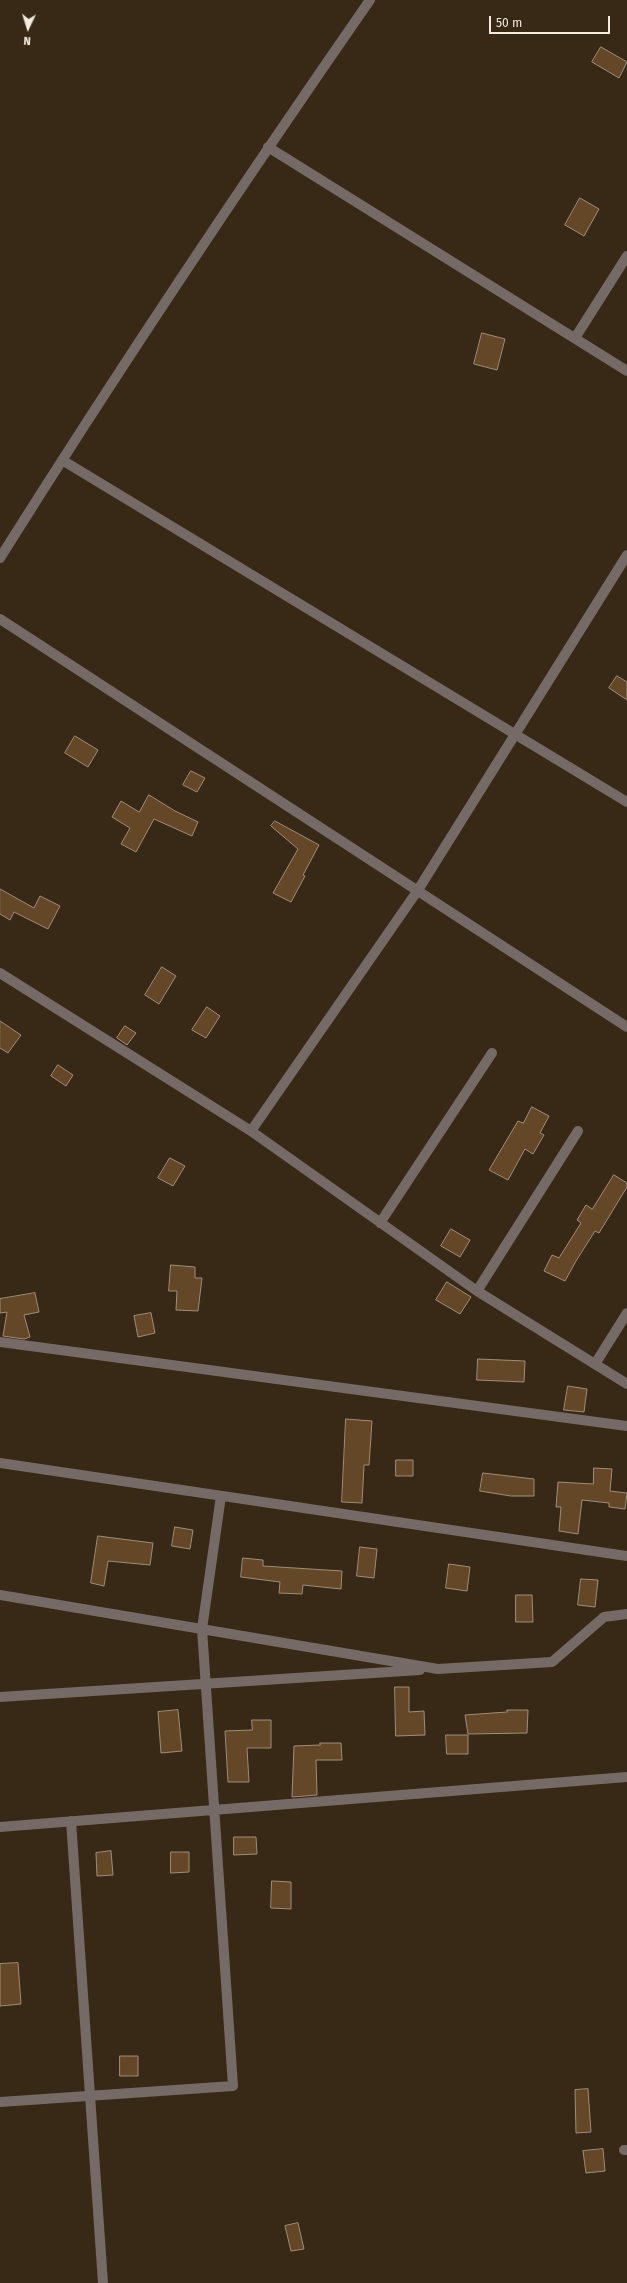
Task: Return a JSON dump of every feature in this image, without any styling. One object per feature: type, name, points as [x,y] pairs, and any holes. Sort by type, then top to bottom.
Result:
[{"type":"street","points":[[0,558],[62,460],[268,147],[370,0]]},
{"type":"street","points":[[268,147],[627,371]]},
{"type":"street","points":[[575,338],[627,256]]},
{"type":"street","points":[[62,460],[627,802]]},
{"type":"street","points":[[251,1131],[418,890],[627,554]]},
{"type":"street","points":[[0,619],[627,1027]]},
{"type":"street","points":[[0,973],[251,1131],[477,1291],[627,1384]]},
{"type":"street","points":[[380,1223],[492,1053]]},
{"type":"street","points":[[477,1291],[578,1131]]},
{"type":"street","points":[[595,1364],[627,1313]]},
{"type":"street","points":[[0,1342],[627,1426]]},
{"type":"street","points":[[0,1463],[627,1556]]},
{"type":"street","points":[[0,2102],[233,2086],[202,1629],[222,1496]]},
{"type":"street","points":[[0,1595],[438,1669]]},
{"type":"street","points":[[0,1697],[552,1662],[604,1617],[627,1614]]},
{"type":"street","points":[[0,1827],[627,1776]]},
{"type":"street","points":[[71,1821],[92,2096],[103,2283]]},
{"type":"building","points":[[601,47],[627,62],[619,78],[592,62]]},
{"type":"building","points":[[580,198],[599,209],[584,236],[565,225]]},
{"type":"building","points":[[482,333],[505,339],[497,370],[474,364]]},
{"type":"building","points":[[617,676],[627,682],[627,700],[609,688]]},
{"type":"building","points":[[75,736],[98,750],[88,767],[65,753]]},
{"type":"building","points":[[191,771],[205,778],[197,792],[183,785]]},
{"type":"building","points":[[149,795],[175,811],[198,822],[192,836],[154,819],[136,852],[121,844],[130,828],[112,817],[121,801],[139,812]]},
{"type":"building","points":[[275,821],[319,845],[291,902],[273,893],[298,849],[271,826]]},
{"type":"building","points":[[0,889],[34,908],[40,896],[60,906],[48,929],[14,912],[10,920],[0,914]]},
{"type":"building","points":[[162,967],[176,976],[159,1004],[145,995]]},
{"type":"building","points":[[207,1007],[220,1016],[206,1038],[192,1030]]},
{"type":"building","points":[[0,1021],[21,1035],[8,1053],[0,1048]]},
{"type":"building","points":[[125,1026],[136,1033],[127,1045],[117,1038]]},
{"type":"building","points":[[58,1065],[73,1075],[66,1086],[51,1076]]},
{"type":"building","points":[[532,1107],[549,1116],[540,1133],[544,1135],[533,1154],[525,1149],[508,1180],[489,1170],[518,1121],[523,1123]]},
{"type":"building","points":[[170,1158],[185,1166],[173,1186],[158,1178]]},
{"type":"building","points":[[614,1175],[627,1183],[627,1187],[599,1233],[595,1231],[565,1281],[544,1271],[552,1255],[559,1258],[581,1223],[577,1220],[586,1205],[592,1209]]},
{"type":"building","points":[[451,1229],[470,1240],[460,1257],[441,1246]]},
{"type":"building","points":[[171,1265],[195,1267],[195,1278],[202,1278],[198,1311],[176,1310],[177,1291],[169,1291]]},
{"type":"building","points":[[447,1282],[471,1297],[460,1314],[436,1300]]},
{"type":"building","points":[[35,1293],[39,1312],[24,1315],[30,1337],[24,1339],[3,1336],[7,1312],[0,1313],[0,1299]]},
{"type":"building","points":[[151,1313],[155,1333],[138,1337],[134,1316]]},
{"type":"building","points":[[478,1359],[525,1361],[524,1382],[477,1380]]},
{"type":"building","points":[[568,1386],[587,1389],[584,1412],[564,1410]]},
{"type":"building","points":[[346,1419],[372,1421],[369,1465],[364,1465],[362,1503],[342,1502]]},
{"type":"building","points":[[396,1460],[413,1460],[413,1476],[396,1476]]},
{"type":"building","points":[[594,1468],[612,1469],[610,1491],[627,1493],[625,1509],[609,1507],[609,1503],[582,1500],[578,1534],[559,1531],[561,1507],[556,1507],[558,1482],[593,1484]]},
{"type":"building","points":[[483,1473],[534,1479],[534,1496],[511,1496],[480,1491]]},
{"type":"building","points":[[175,1527],[193,1530],[190,1549],[172,1546]]},
{"type":"building","points":[[98,1536],[153,1543],[150,1565],[108,1561],[104,1586],[91,1583]]},
{"type":"building","points":[[360,1547],[377,1549],[374,1578],[357,1576]]},
{"type":"building","points":[[243,1558],[263,1560],[263,1566],[342,1571],[341,1589],[303,1585],[302,1594],[279,1593],[280,1582],[241,1577]]},
{"type":"building","points":[[449,1564],[470,1567],[467,1591],[446,1588]]},
{"type":"building","points":[[581,1579],[598,1580],[595,1607],[578,1605]]},
{"type":"building","points":[[516,1595],[532,1595],[533,1622],[516,1622]]},
{"type":"building","points":[[395,1687],[409,1687],[409,1712],[424,1711],[425,1735],[396,1736]]},
{"type":"building","points":[[178,1710],[182,1751],[161,1753],[158,1712]]},
{"type":"building","points":[[507,1710],[528,1710],[527,1733],[468,1734],[465,1715],[507,1712]]},
{"type":"building","points":[[252,1720],[271,1720],[271,1748],[247,1748],[249,1782],[228,1782],[225,1731],[252,1730]]},
{"type":"building","points":[[446,1735],[468,1735],[468,1754],[447,1754]]},
{"type":"building","points":[[320,1743],[341,1743],[342,1760],[316,1760],[317,1795],[292,1797],[294,1746],[320,1745]]},
{"type":"building","points":[[234,1837],[256,1837],[257,1854],[234,1855]]},
{"type":"building","points":[[111,1851],[113,1875],[97,1876],[96,1853]]},
{"type":"building","points":[[171,1852],[189,1852],[189,1872],[171,1873]]},
{"type":"building","points":[[272,1881],[291,1882],[291,1909],[271,1908]]},
{"type":"building","points":[[18,1963],[21,2004],[0,2006],[0,1964]]},
{"type":"building","points":[[120,2056],[138,2056],[138,2076],[120,2076]]},
{"type":"building","points":[[588,2089],[591,2132],[576,2133],[575,2090]]},
{"type":"building","points":[[603,2149],[605,2171],[586,2173],[583,2151]]},
{"type":"building","points":[[298,2223],[304,2249],[291,2251],[285,2226]]}]
